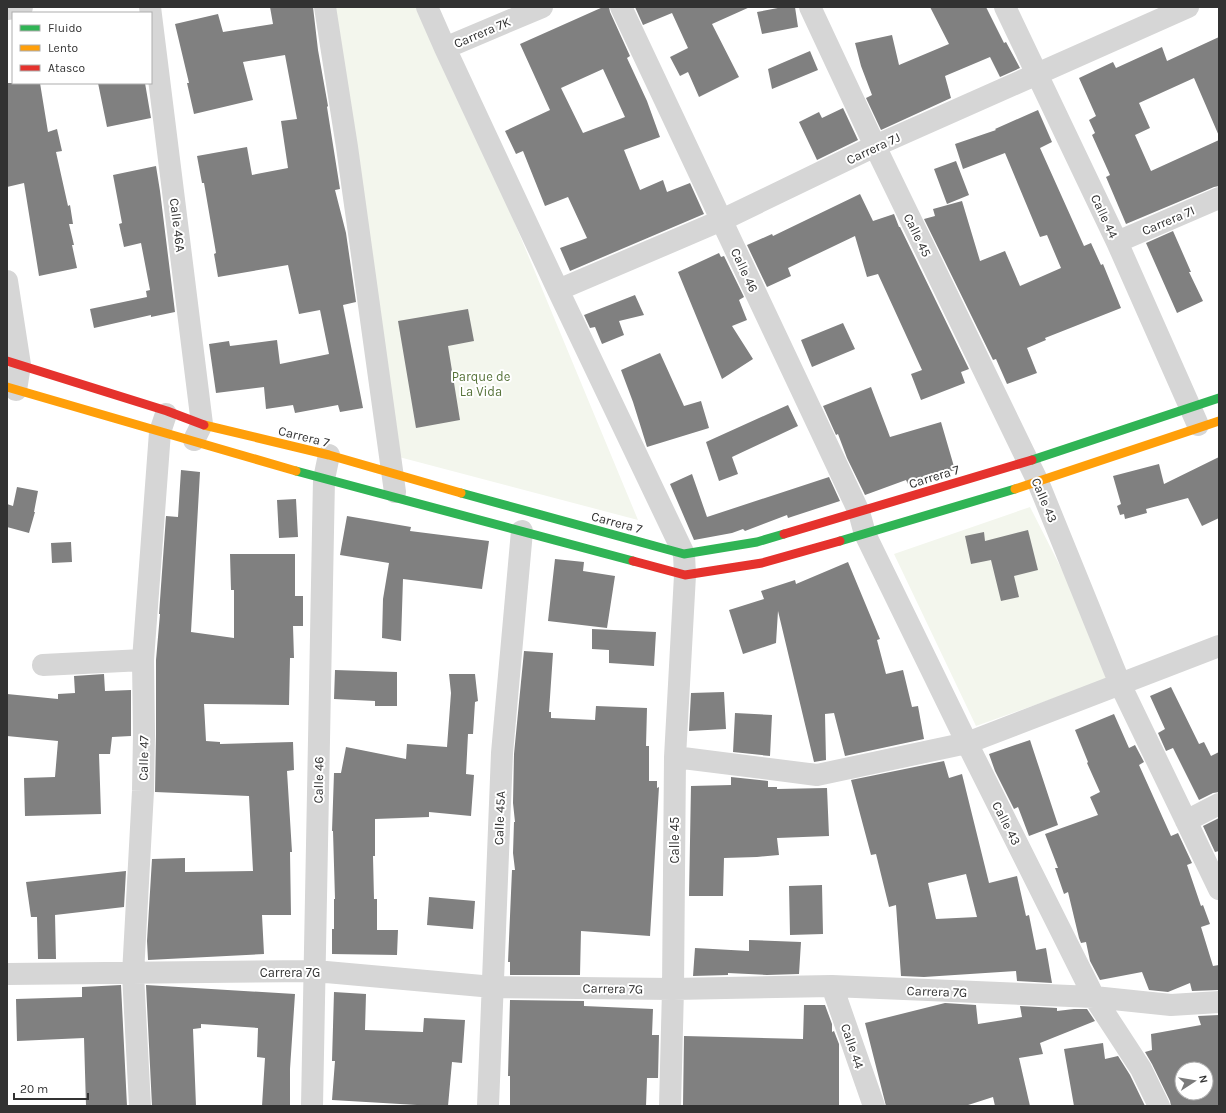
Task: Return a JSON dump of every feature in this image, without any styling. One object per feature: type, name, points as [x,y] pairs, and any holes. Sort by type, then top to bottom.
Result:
[{"type":"street","points":[[7,9],[22,7]]},
{"type":"street","points":[[325,7],[347,148],[395,497]]},
{"type":"street","points":[[427,7],[684,564]]},
{"type":"street","name":"Carrera 7K","points":[[445,48],[542,7]]},
{"type":"street","name":"Calle 46","points":[[621,7],[859,512],[865,534]]},
{"type":"street","name":"Calle 45","points":[[810,7],[1027,462]]},
{"type":"street","name":"Calle 44","points":[[1005,7],[1117,242],[1199,428]]},
{"type":"street","name":"Carrera 7J","points":[[558,290],[722,220],[875,146],[1188,7]]},
{"type":"street","name":"Calle 46A","points":[[152,25],[198,433]]},
{"type":"street","name":"Carrera 7I","points":[[1117,242],[1219,198]]},
{"type":"street","points":[[7,281],[13,363],[12,388]]},
{"type":"street","name":"Carrera 7","points":[[13,363],[167,411],[198,433],[324,479],[522,531],[684,564],[762,563],[1038,482],[1219,421]]},
{"type":"street","name":"Carrera 7","points":[[12,388],[160,432],[198,433],[328,455],[684,564],[1027,462],[1219,398]]},
{"type":"street","name":"Calle 47","points":[[140,1106],[133,974],[143,791],[143,660],[160,432],[167,411]]},
{"type":"street","name":"Calle 46","points":[[312,1106],[324,479],[328,455]]},
{"type":"street","name":"Calle 43","points":[[1027,462],[1038,482],[1120,684],[1219,889]]},
{"type":"street","name":"Calle 45A","points":[[488,1106],[502,753],[522,531]]},
{"type":"street","name":"Calle 43","points":[[865,534],[967,743],[1094,997],[1141,1069],[1159,1106]]},
{"type":"street","name":"Calle 45","points":[[670,1106],[674,989],[674,757],[684,564]]},
{"type":"street","points":[[674,757],[817,775],[967,743],[1219,646]]},
{"type":"street","points":[[43,665],[143,660]]},
{"type":"street","points":[[1186,821],[1219,804]]},
{"type":"street","name":"Carrera 7G","points":[[7,974],[133,974],[314,971],[493,987],[674,989],[832,986],[1094,997],[1171,1005],[1219,1002]]},
{"type":"street","name":"Calle 44","points":[[832,986],[874,1106]]},
{"type":"green space","name":"Parque de La Vida","points":[[330,7],[425,7],[638,520],[399,457]]},
{"type":"green space","points":[[1030,507],[1116,676],[976,726],[894,554]]},
{"type":"building","points":[[270,7],[313,7],[318,50],[340,189],[335,190],[346,233],[356,302],[343,305],[363,408],[340,412],[338,405],[295,413],[293,405],[266,409],[264,387],[216,393],[209,344],[229,341],[230,346],[277,340],[280,364],[329,354],[320,310],[299,314],[288,265],[218,277],[214,254],[216,253],[204,183],[202,183],[197,156],[247,147],[252,175],[288,168],[281,121],[297,119],[285,55],[243,62],[253,100],[194,114],[187,83],[189,83],[175,24],[218,14],[223,32],[273,24]]},
{"type":"building","points":[[603,7],[609,7],[630,56],[627,58],[647,101],[660,137],[624,150],[640,190],[663,180],[667,192],[690,183],[704,214],[570,271],[560,248],[587,238],[568,197],[545,206],[523,151],[516,154],[505,131],[550,110],[520,44]],"holes":[[[603,69],[625,117],[583,133],[561,88]]]},
{"type":"building","points":[[635,7],[750,7],[712,24],[739,77],[699,97],[688,72],[680,76],[670,57],[688,48],[672,13],[643,25]]},
{"type":"building","points":[[783,7],[795,7],[798,27],[762,34],[757,12]]},
{"type":"building","points":[[930,7],[986,7],[1004,43],[1006,42],[1020,68],[1000,77],[990,57],[945,76],[951,98],[881,130],[866,98],[872,95],[861,66],[855,43],[892,35],[899,65],[949,44]]},
{"type":"building","points":[[1219,37],[1219,136],[1194,78],[1139,103],[1150,128],[1135,135],[1151,171],[1219,140],[1219,186],[1126,224],[1106,177],[1110,175],[1092,135],[1095,133],[1089,120],[1096,116],[1079,78],[1113,62],[1116,68],[1162,47],[1167,61]]},
{"type":"building","points":[[810,51],[818,70],[772,89],[768,69]]},
{"type":"building","points":[[7,83],[40,84],[48,132],[57,129],[62,151],[56,152],[68,206],[70,205],[73,224],[69,224],[77,268],[39,276],[24,183],[7,187]]},
{"type":"building","points":[[98,84],[145,84],[151,118],[107,127]]},
{"type":"building","points":[[843,108],[858,140],[817,160],[799,122],[819,112],[822,118]]},
{"type":"building","points":[[1038,110],[1052,142],[1040,148],[1084,246],[1091,243],[1101,265],[1103,264],[1121,308],[1045,338],[1046,340],[1027,348],[1037,373],[1007,384],[996,359],[993,360],[924,219],[935,216],[933,209],[962,201],[980,261],[1005,251],[1020,286],[1061,268],[1047,235],[1040,237],[1005,153],[963,169],[955,144],[996,130],[995,129]]},
{"type":"building","points":[[956,161],[969,195],[947,204],[934,169]]},
{"type":"building","points":[[156,166],[175,312],[151,317],[151,315],[94,328],[90,309],[147,297],[146,291],[150,290],[141,243],[124,247],[119,224],[122,223],[113,175]]},
{"type":"building","points":[[860,194],[873,221],[894,214],[969,369],[961,372],[965,383],[921,400],[911,374],[922,370],[878,274],[867,277],[855,236],[788,268],[791,276],[767,287],[747,245],[772,234],[773,236]]},
{"type":"building","points":[[1173,231],[1191,272],[1189,272],[1203,301],[1177,313],[1146,243]]},
{"type":"building","points":[[719,253],[721,257],[724,256],[744,297],[739,300],[747,320],[732,326],[753,359],[722,379],[678,272]]},
{"type":"building","points":[[635,295],[644,315],[619,321],[624,335],[602,344],[595,327],[590,328],[584,315]]},
{"type":"building","points":[[468,309],[474,341],[448,346],[460,420],[416,428],[398,321]]},
{"type":"building","points":[[843,323],[855,349],[812,367],[801,340]]},
{"type":"building","points":[[660,353],[684,406],[701,401],[709,428],[647,447],[621,370]]},
{"type":"building","points":[[871,387],[890,437],[941,422],[955,470],[908,484],[906,480],[865,495],[847,458],[838,434],[836,435],[823,406]]},
{"type":"building","points":[[788,405],[798,426],[732,457],[738,474],[719,481],[706,442]]},
{"type":"building","points":[[1219,457],[1219,518],[1202,526],[1188,498],[1146,509],[1147,513],[1125,519],[1124,514],[1120,515],[1117,506],[1121,504],[1113,476],[1159,464],[1164,484]]},
{"type":"building","points":[[181,470],[200,472],[191,632],[234,638],[234,590],[231,590],[230,554],[295,554],[295,596],[303,596],[303,626],[293,626],[294,658],[290,658],[289,705],[204,704],[206,741],[220,742],[220,744],[293,742],[294,770],[287,771],[292,852],[290,852],[291,915],[262,915],[264,954],[148,960],[147,941],[152,859],[185,858],[185,872],[253,871],[249,796],[155,792],[156,660],[166,516],[178,517]]},
{"type":"building","points":[[692,474],[707,517],[829,477],[840,501],[788,518],[787,515],[745,531],[743,529],[732,533],[694,540],[670,484]]},
{"type":"building","points":[[17,487],[38,491],[35,512],[29,533],[7,527],[7,504],[13,506]]},
{"type":"building","points":[[296,499],[298,537],[279,538],[277,500]]},
{"type":"building","points":[[347,516],[411,527],[410,531],[489,541],[482,589],[403,579],[401,641],[382,638],[383,599],[389,563],[340,555]]},
{"type":"building","points":[[1028,530],[1038,570],[1014,576],[1019,597],[1001,601],[991,560],[971,564],[965,536],[984,532],[985,541]]},
{"type":"building","points":[[71,542],[72,562],[52,563],[51,543]]},
{"type":"building","points":[[555,559],[584,562],[583,571],[615,576],[607,628],[548,621]]},
{"type":"building","points":[[848,562],[880,639],[877,640],[886,674],[903,670],[912,707],[918,706],[924,739],[845,756],[834,713],[825,714],[826,760],[814,762],[778,611],[776,643],[743,654],[729,610],[764,599],[761,591],[795,580],[796,584]]},
{"type":"building","points":[[592,629],[656,632],[654,666],[609,663],[609,650],[592,649]]},
{"type":"building","points":[[524,651],[553,653],[549,712],[551,712],[551,718],[595,720],[596,706],[647,708],[646,746],[649,746],[649,781],[657,781],[657,788],[659,787],[650,936],[581,931],[580,975],[510,975],[510,962],[508,962],[512,870],[515,870],[513,853],[515,822],[513,803],[514,754]]},
{"type":"building","points":[[335,670],[397,672],[397,706],[375,706],[375,701],[334,699]]},
{"type":"building","points":[[104,674],[105,691],[131,690],[131,736],[112,737],[110,754],[99,754],[101,814],[25,816],[24,778],[55,777],[58,741],[7,736],[7,694],[58,699],[58,694],[75,693],[74,676]]},
{"type":"building","points":[[449,674],[475,674],[478,701],[475,702],[473,734],[468,734],[466,774],[474,775],[471,816],[429,812],[429,817],[375,819],[375,856],[373,856],[374,899],[377,899],[377,930],[398,930],[397,955],[332,954],[332,929],[334,929],[335,899],[332,831],[334,773],[341,773],[346,747],[406,759],[407,744],[447,747],[451,693]]},
{"type":"building","points":[[1171,687],[1199,744],[1204,742],[1211,756],[1219,752],[1219,792],[1213,793],[1199,800],[1173,748],[1166,751],[1158,733],[1165,729],[1150,696]]},
{"type":"building","points":[[724,692],[726,729],[689,731],[691,693]]},
{"type":"building","points":[[735,713],[772,715],[770,756],[733,752]]},
{"type":"building","points":[[1114,714],[1129,748],[1135,745],[1144,762],[1139,765],[1171,836],[1178,833],[1192,863],[1187,865],[1201,906],[1203,905],[1210,924],[1201,927],[1213,966],[1219,965],[1219,990],[1192,991],[1190,983],[1168,992],[1149,990],[1142,972],[1100,980],[1090,961],[1086,942],[1081,943],[1079,938],[1068,892],[1064,894],[1055,868],[1058,868],[1045,834],[1098,815],[1090,797],[1100,792],[1087,763],[1088,762],[1075,730]]},
{"type":"building","points":[[1030,740],[1058,825],[1029,836],[1018,807],[1014,809],[995,771],[989,754]]},
{"type":"building","points":[[944,761],[949,778],[962,774],[989,883],[1017,876],[1026,916],[1029,915],[1036,950],[1046,948],[1052,983],[1017,981],[1016,971],[924,977],[901,976],[896,905],[889,907],[876,854],[871,855],[851,780]],"holes":[[[966,874],[977,917],[936,919],[928,883]]]},
{"type":"building","points":[[731,777],[768,781],[768,787],[777,787],[777,789],[827,788],[829,836],[777,838],[779,855],[724,858],[723,896],[689,896],[691,786],[731,785]]},
{"type":"building","points":[[1219,818],[1219,851],[1215,852],[1203,826]]},
{"type":"building","points":[[126,871],[124,907],[55,915],[56,959],[38,959],[37,917],[31,917],[26,882]]},
{"type":"building","points":[[822,885],[823,934],[790,935],[789,886]]},
{"type":"building","points":[[429,897],[475,901],[473,929],[427,925]]},
{"type":"building","points":[[749,940],[801,942],[799,974],[767,975],[728,973],[728,975],[693,976],[695,948],[749,951]]},
{"type":"building","points":[[121,985],[127,1106],[86,1106],[84,1038],[17,1041],[16,999],[82,997],[82,987]]},
{"type":"building","points":[[146,985],[295,994],[290,1069],[290,1106],[262,1106],[265,1058],[257,1057],[258,1028],[201,1024],[201,1028],[193,1029],[196,1106],[152,1106]]},
{"type":"building","points":[[334,992],[366,994],[365,1030],[423,1032],[424,1018],[465,1020],[462,1063],[452,1062],[448,1106],[417,1106],[332,1100],[335,1061],[332,1061]]},
{"type":"building","points":[[510,1000],[584,1001],[584,1006],[653,1009],[652,1035],[659,1035],[658,1078],[647,1078],[646,1106],[510,1106],[510,1076],[508,1076]]},
{"type":"building","points":[[945,1003],[976,1005],[978,1024],[1022,1017],[1020,1006],[1057,1008],[1057,1011],[1087,1009],[1095,1021],[1040,1043],[1043,1054],[1019,1058],[1030,1106],[995,1106],[993,1097],[965,1106],[886,1106],[865,1023]]},
{"type":"building","points":[[804,1005],[825,1005],[832,1024],[832,1032],[834,1031],[839,1044],[839,1106],[683,1105],[684,1036],[803,1039]]},
{"type":"building","points":[[1219,1015],[1219,1106],[1171,1106],[1170,1101],[1145,1052],[1152,1050],[1151,1034],[1201,1025],[1198,1016]]},
{"type":"building","points":[[1103,1043],[1105,1059],[1118,1056],[1130,1075],[1145,1106],[1074,1106],[1064,1049]]},
{"type":"traffic: fast","points":[[1032,460],[1219,398]]},
{"type":"traffic: fast","points":[[296,471],[633,561]]},
{"type":"traffic: fast","points":[[840,541],[1015,489]]},
{"type":"traffic: fast","points":[[461,493],[684,554],[757,542],[784,534]]},
{"type":"traffic: slow","points":[[7,387],[296,471]]},
{"type":"traffic: slow","points":[[1015,489],[1219,421]]},
{"type":"traffic: slow","points":[[204,425],[329,455],[461,493]]},
{"type":"traffic: jam","points":[[7,361],[167,411],[204,425]]},
{"type":"traffic: jam","points":[[784,534],[1032,460]]},
{"type":"traffic: jam","points":[[633,561],[685,575],[762,563],[840,541]]}]
